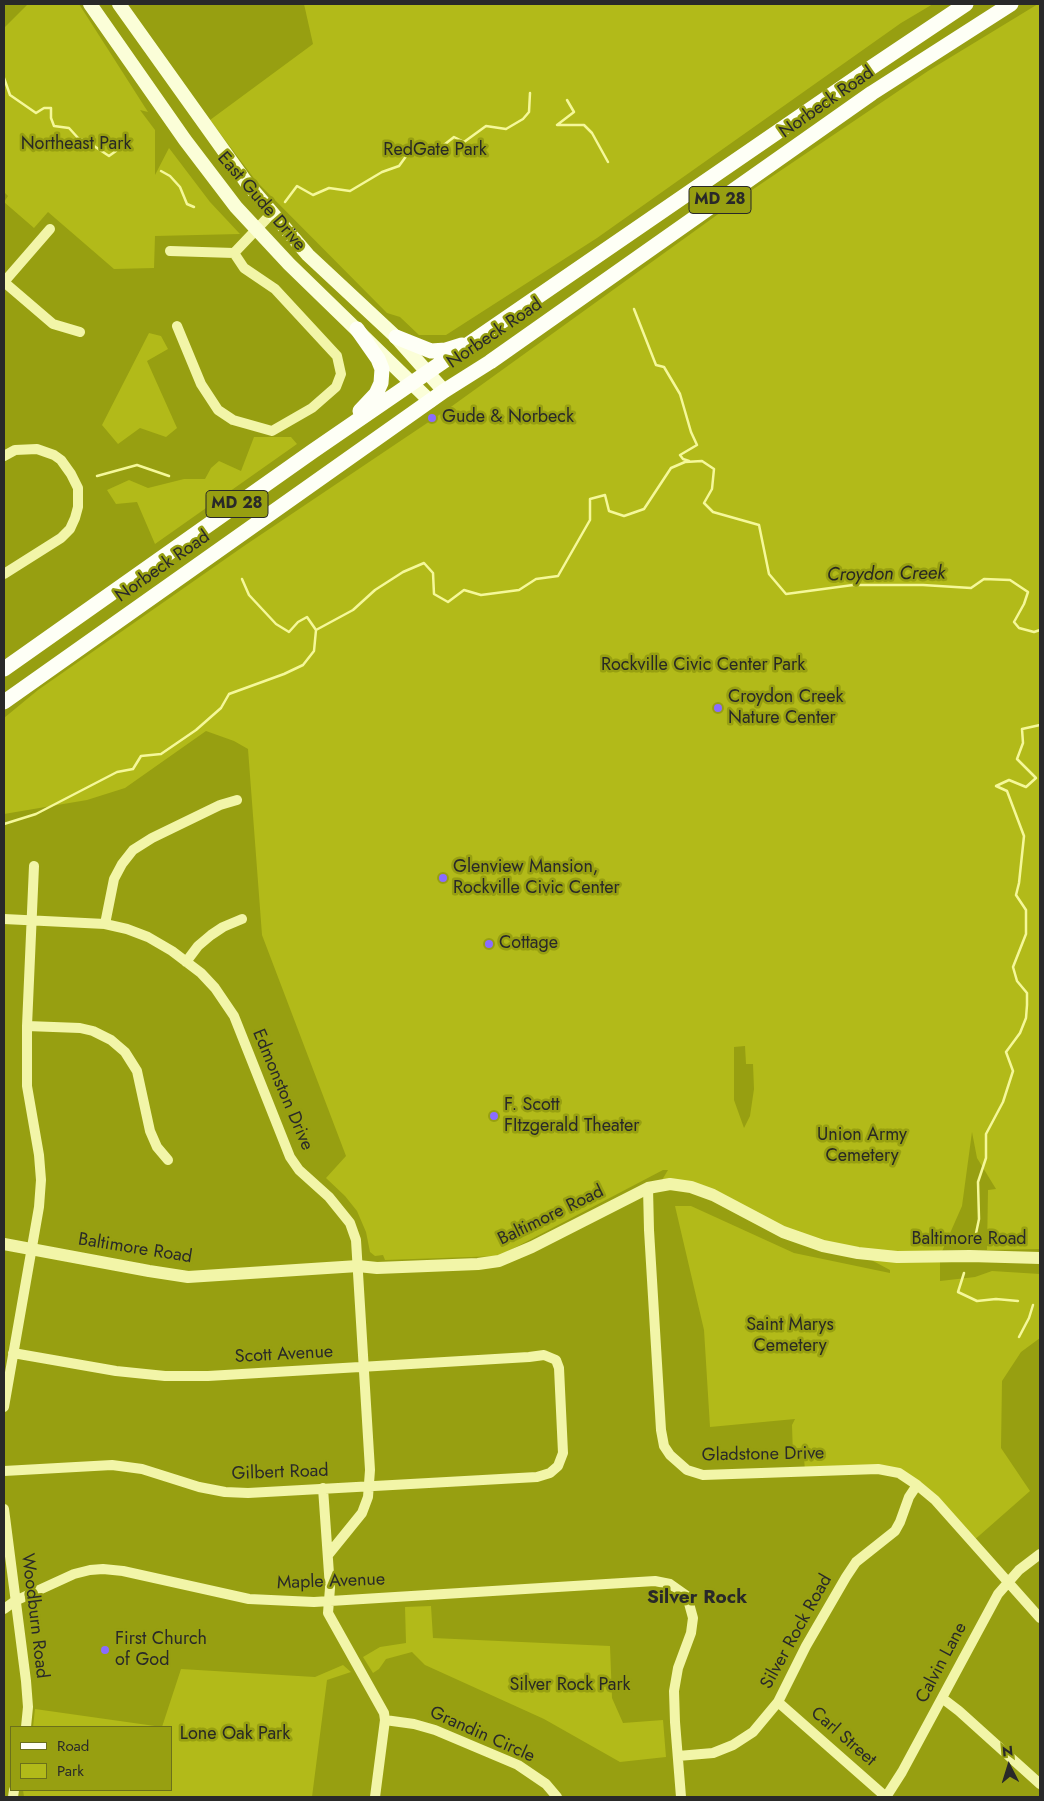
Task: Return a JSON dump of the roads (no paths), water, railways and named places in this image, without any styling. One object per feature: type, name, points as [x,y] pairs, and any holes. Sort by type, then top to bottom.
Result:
[{"type":"main road","name":"East Gude Drive","points":[[90,4],[185,140],[236,207],[290,264],[430,401]]},
{"type":"main road","name":"East Gude Drive","points":[[119,4],[246,182],[272,213],[308,255],[396,337],[444,391]]},
{"type":"main road","name":"Norbeck Road","points":[[4,669],[338,434],[966,4]]},
{"type":"main road","name":"Norbeck Road","points":[[4,702],[444,391],[498,356],[872,93],[1012,4]]},
{"type":"main road","points":[[338,434],[376,394],[381,383],[382,369],[378,359],[357,329]]},
{"type":"main road","points":[[396,337],[430,351],[446,350],[473,342]]},
{"type":"street","points":[[170,251],[234,253],[272,213]]},
{"type":"street","points":[[50,230],[4,282],[54,324],[80,332]]},
{"type":"street","points":[[177,326],[201,384],[218,410],[233,420],[272,431],[312,408],[336,387],[341,374],[337,356],[275,289],[244,268],[234,253]]},
{"type":"street","points":[[4,456],[14,450],[36,449],[54,455],[72,474],[78,488],[78,507],[70,529],[62,538],[4,574]]},
{"type":"street","points":[[105,924],[114,879],[122,864],[133,850],[152,838],[220,805],[237,800]]},
{"type":"street","points":[[4,1407],[39,1207],[41,1180],[27,1086],[27,1026],[34,866]]},
{"type":"street","name":"Edmonston Drive","points":[[4,919],[105,924],[127,929],[148,937],[186,962],[215,988],[234,1016],[290,1157],[299,1170],[329,1197],[350,1223],[356,1240],[358,1266],[370,1470],[369,1486],[368,1497],[362,1513],[328,1555]]},
{"type":"street","points":[[186,962],[198,946],[211,935],[223,927],[242,919]]},
{"type":"street","points":[[27,1026],[80,1028],[93,1031],[111,1040],[124,1052],[137,1071],[150,1132],[157,1147],[168,1160]]},
{"type":"street","name":"Baltimore Road","points":[[4,1244],[188,1277],[358,1266],[377,1268],[460,1265],[499,1261],[532,1247],[648,1188],[670,1184],[691,1187],[713,1195],[783,1232],[822,1246],[871,1256],[1040,1258]]},
{"type":"street","name":"Gladstone Drive","points":[[648,1188],[649,1239],[661,1430],[664,1446],[670,1455],[687,1470],[703,1475],[878,1469],[899,1473],[934,1500],[1040,1618]]},
{"type":"street","name":"Scott Avenue","points":[[13,1353],[116,1372],[165,1376],[208,1376],[544,1355],[556,1360],[558,1368],[564,1453],[558,1466]]},
{"type":"street","name":"Gilbert Road","points":[[4,1471],[112,1465],[142,1469],[199,1487],[225,1492],[248,1493],[537,1477],[550,1473],[558,1466]]},
{"type":"street","name":"Silver Rock Road","points":[[678,1756],[713,1753],[733,1745],[753,1732],[778,1702],[806,1646],[846,1577],[856,1562],[895,1531],[909,1497],[917,1485]]},
{"type":"street","points":[[323,1488],[330,1588],[328,1612],[384,1713],[376,1797]]},
{"type":"street","name":"Woodburn Road","points":[[4,1509],[26,1680],[28,1707],[26,1726]]},
{"type":"street","name":"Calvin Lane","points":[[886,1797],[902,1772],[998,1594],[1019,1570],[1040,1554]]},
{"type":"street","name":"Maple Avenue","points":[[4,1608],[74,1574],[103,1569],[123,1571],[249,1598],[314,1602],[655,1581],[670,1584],[687,1596],[694,1618],[691,1633],[678,1668],[674,1691],[678,1756]]},
{"type":"street","points":[[942,1698],[1040,1784]]},
{"type":"street","name":"Carl Street","points":[[778,1702],[886,1797]]},
{"type":"street","name":"Grandin Circle","points":[[384,1720],[414,1724],[435,1730],[518,1765],[546,1784],[558,1797]]},
{"type":"street","points":[[678,1756],[681,1797]]},
{"type":"waterway","points":[[4,78],[10,95],[36,113],[44,108],[51,108],[51,118],[54,126],[69,128],[79,139],[88,142],[109,156],[116,151]]},
{"type":"waterway","points":[[285,202],[297,186],[313,195],[329,188],[350,191],[382,172],[399,166],[415,144],[440,148],[454,137],[464,142],[486,126],[506,129],[523,119],[529,112],[530,93]]},
{"type":"waterway","points":[[567,100],[574,112],[557,125],[584,125],[592,133],[608,162]]},
{"type":"waterway","points":[[161,171],[170,176],[180,187],[187,204],[194,207]]},
{"type":"waterway","points":[[634,309],[656,365],[664,367],[680,394],[691,432],[697,445],[680,455],[683,459],[689,461]]},
{"type":"waterway","name":"Croydon Creek","points":[[4,824],[36,814],[117,772],[133,769],[141,756],[161,754],[196,730],[221,708],[229,694],[303,665],[314,651],[316,630],[353,610],[375,590],[403,572],[424,563],[433,573],[434,594],[448,602],[464,590],[481,595],[519,590],[536,579],[558,576],[590,520],[590,499],[605,495],[609,511],[624,516],[644,509],[671,468],[685,462],[702,461],[714,469],[712,489],[704,503],[713,512],[759,525],[769,574],[786,594],[853,585],[923,585],[971,588],[984,579],[1010,580],[1028,592],[1014,622],[1019,628],[1034,632],[1040,630]]},
{"type":"waterway","points":[[97,476],[137,465],[169,476]]},
{"type":"waterway","points":[[242,579],[249,595],[276,624],[289,632],[298,622],[307,617],[316,630]]},
{"type":"waterway","points":[[974,1243],[979,1219],[978,1182],[986,1158],[986,1134],[1003,1102],[1013,1071],[1006,1052],[1020,1033],[1026,1018],[1027,1005],[1027,993],[1017,981],[1013,967],[1026,934],[1026,910],[1016,895],[1024,836],[1007,791],[996,786],[1009,780],[1026,787],[1036,778],[1017,759],[1023,743],[1022,729],[1040,725]]},
{"type":"waterway","points":[[964,1273],[958,1292],[977,1301],[996,1299],[1018,1301]]},
{"type":"waterway","points":[[1019,1337],[1029,1318],[1033,1305]]},
{"type":"place","name":"Gude & Norbeck","points":[[432,418]]},
{"type":"place","name":"Croydon Creek Nature Center","points":[[718,708]]},
{"type":"place","name":"Glenview Mansion, Rockville Civic Center","points":[[443,878]]},
{"type":"place","name":"Cottage","points":[[489,944]]},
{"type":"place","name":"F. Scott FItzgerald Theater","points":[[494,1116]]},
{"type":"place","name":"First Church of God","points":[[105,1650]]},
{"type":"district","name":"Silver Rock","points":[[697,1598]]},
{"type":"park label","name":"Northeast Park","points":[[76,145]]},
{"type":"park label","name":"RedGate Park","points":[[435,151]]},
{"type":"park label","name":"Rockville Civic Center Park","points":[[703,666]]},
{"type":"park label","name":"Union Army Cemetery","points":[[862,1146]]},
{"type":"park label","name":"Saint Marys Cemetery","points":[[790,1336]]},
{"type":"park label","name":"Silver Rock Park","points":[[570,1686]]},
{"type":"park label","name":"Lone Oak Park","points":[[235,1735]]}]
